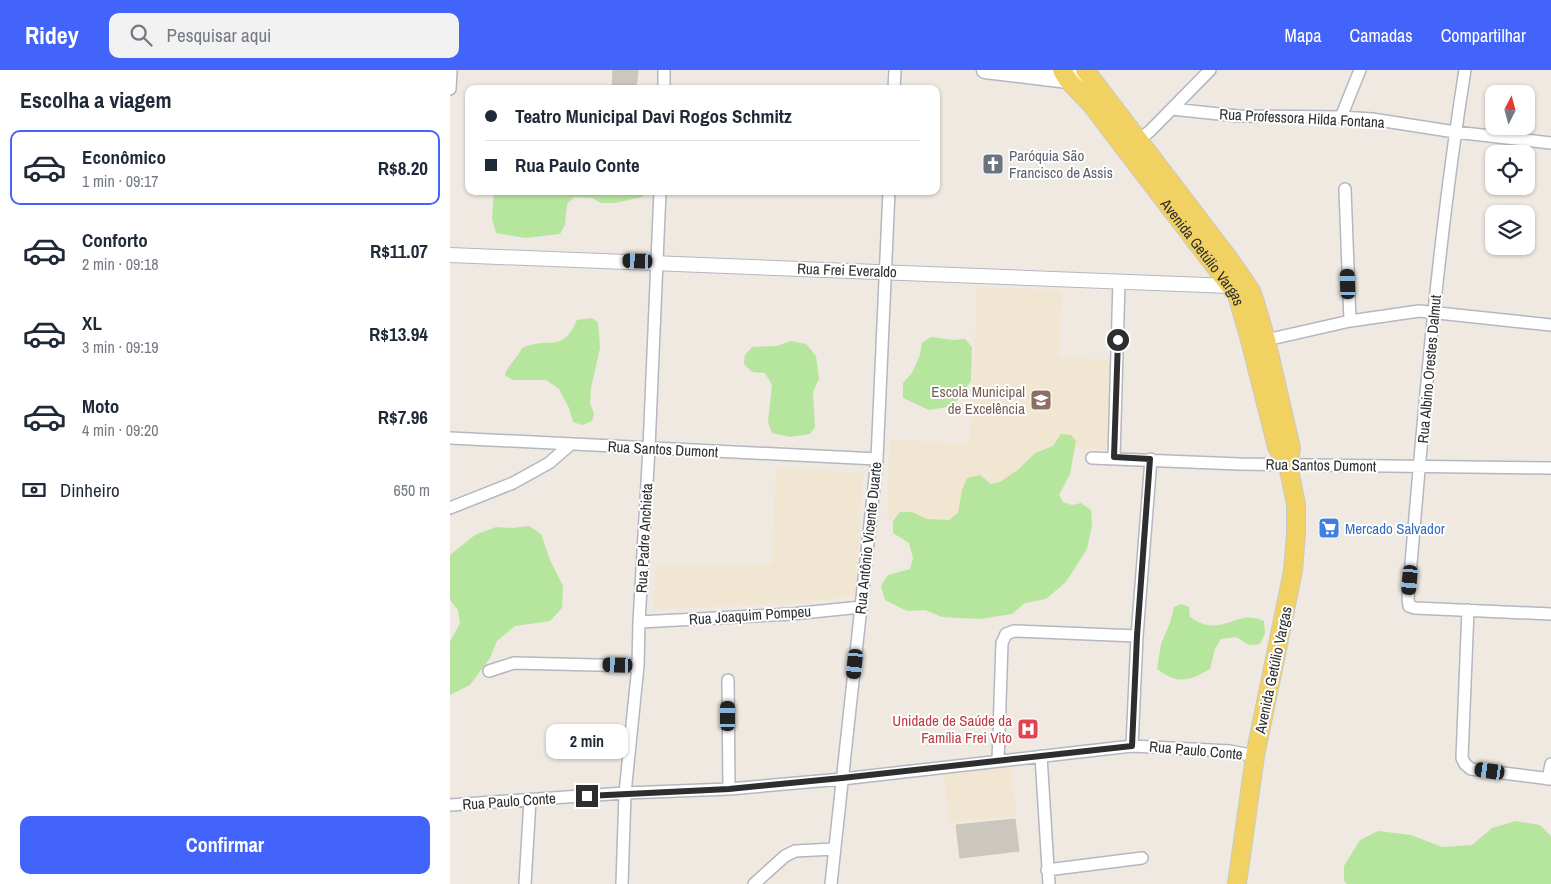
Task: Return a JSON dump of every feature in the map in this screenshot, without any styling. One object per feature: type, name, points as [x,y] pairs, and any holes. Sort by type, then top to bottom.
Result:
[{"type":"main road","points":[[985,70],[1070,73]]},
{"type":"main road","name":"Avenida Getúlio Vargas","points":[[1085,70],[1132,145],[1237,284],[1251,291],[1266,340],[1291,448],[1288,465]]},
{"type":"main road","name":"Avenida Getúlio Vargas","points":[[1070,73],[1091,104],[1132,145]]},
{"type":"main road","name":"Avenida Getúlio Vargas","points":[[1237,284],[1237,295],[1277,447],[1288,465],[1296,504],[1293,571],[1256,756],[1239,881]]},
{"type":"street","points":[[450,89],[451,70]]},
{"type":"street","points":[[664,70],[664,85]]},
{"type":"street","points":[[894,85],[895,70]]},
{"type":"street","points":[[1132,145],[1172,109],[1210,70]]},
{"type":"street","points":[[1341,117],[1360,70]]},
{"type":"street","name":"Rua Albino Orestes Dalmut","points":[[1465,70],[1455,132],[1433,311],[1408,599],[1410,606],[1415,608],[1468,610]]},
{"type":"street","name":"Rua Professora Hilda Fontana","points":[[1172,109],[1238,116],[1372,119],[1455,132],[1551,143]]},
{"type":"street","points":[[1345,189],[1350,321]]},
{"type":"street","name":"Rua Padre Anchieta","points":[[622,884],[625,794],[638,666],[660,195]]},
{"type":"street","name":"Rua Antônio Vicente Duarte","points":[[831,884],[876,459],[889,195]]},
{"type":"street","name":"Rua Frei Everaldo","points":[[450,255],[1237,284]]},
{"type":"street","points":[[1114,457],[1119,281]]},
{"type":"street","points":[[1266,340],[1350,321],[1402,312],[1433,311],[1551,326]]},
{"type":"street","name":"Rua Santos Dumont","points":[[450,438],[876,459]]},
{"type":"street","points":[[450,508],[513,483],[549,463],[571,444]]},
{"type":"street","name":"Rua Santos Dumont","points":[[1092,458],[1114,457],[1288,465],[1551,468]]},
{"type":"street","points":[[1132,746],[1137,636],[1150,459]]},
{"type":"street","name":"Rua Joaquim Pompeu","points":[[639,622],[792,614],[861,607]]},
{"type":"street","points":[[1551,614],[1468,610],[1462,758],[1464,764],[1471,768],[1550,779],[1551,764]]},
{"type":"street","points":[[998,762],[1002,643],[1006,634],[1014,631],[1137,636]]},
{"type":"street","points":[[489,671],[514,663],[638,666]]},
{"type":"street","points":[[728,680],[729,789]]},
{"type":"street","name":"Rua Paulo Conte","points":[[450,805],[729,789],[998,762],[1132,746],[1230,751],[1256,756]]},
{"type":"street","points":[[1041,756],[1049,884]]},
{"type":"street","points":[[525,884],[530,800]]},
{"type":"street","points":[[754,884],[785,856],[795,851],[834,849]]},
{"type":"street","points":[[1047,870],[1142,858]]},
{"type":"shaded area","name":"Escola Municipal de Excelência","points":[[977,287],[1062,291],[1059,357],[1112,360],[1108,450],[1072,448],[964,524],[887,520],[890,440],[970,444]]},
{"type":"shaded area","points":[[776,467],[863,473],[855,595],[805,602],[654,609],[656,566],[772,564]]},
{"type":"shaded area","points":[[1011,767],[1016,816],[949,823],[944,774]]},
{"type":"green space","points":[[494,195],[644,195],[643,197],[614,203],[601,203],[592,198],[574,197],[567,204],[565,225],[560,234],[525,238],[496,233],[492,219]]},
{"type":"green space","points":[[591,318],[598,322],[600,348],[591,388],[590,403],[594,414],[592,421],[582,425],[573,422],[569,408],[559,389],[546,380],[513,380],[505,375],[522,348],[541,343],[561,341],[572,330],[577,320]]},
{"type":"green space","points":[[931,337],[953,340],[965,339],[972,347],[971,381],[953,406],[929,410],[903,398],[903,383],[912,373],[920,355],[922,343]]},
{"type":"green space","points":[[791,341],[806,344],[816,356],[819,379],[813,392],[815,427],[810,434],[790,437],[772,433],[768,422],[772,385],[765,373],[752,372],[744,364],[745,355],[752,347],[776,346]]},
{"type":"green space","points":[[1061,434],[1071,435],[1076,441],[1070,474],[1059,495],[1063,502],[1072,505],[1081,503],[1091,510],[1092,525],[1087,549],[1066,582],[1046,599],[1025,603],[1012,614],[980,619],[942,617],[925,610],[907,611],[885,600],[881,586],[888,575],[910,569],[913,558],[909,543],[893,533],[893,521],[900,512],[912,512],[927,519],[949,520],[958,513],[962,490],[967,478],[980,475],[991,484],[1000,482],[1019,469],[1035,453],[1053,446]]},
{"type":"green space","points":[[529,526],[541,534],[550,560],[563,586],[562,608],[550,621],[515,626],[497,641],[490,658],[470,685],[450,695],[450,642],[460,623],[458,610],[450,600],[450,555],[475,535],[496,527]]},
{"type":"green space","points":[[1181,604],[1189,607],[1190,617],[1201,623],[1220,625],[1245,618],[1254,618],[1264,621],[1265,633],[1260,644],[1249,645],[1236,637],[1221,639],[1215,649],[1210,669],[1184,680],[1171,677],[1157,669],[1161,644],[1170,623],[1174,607]]},
{"type":"green space","points":[[1516,821],[1540,825],[1551,836],[1551,884],[1347,884],[1344,881],[1344,866],[1360,840],[1378,831],[1411,835],[1442,847],[1472,845],[1492,828]]},
{"type":"building","points":[[613,70],[638,70],[636,85],[612,85]]},
{"type":"building","points":[[1015,819],[1019,851],[960,858],[956,825]]},
{"type":"place","name":"Paróquia São Francisco de Assis","points":[[993,164]]},
{"type":"place","name":"Escola Municipal de Excelência","points":[[1041,400]]},
{"type":"place","name":"Mercado Salvador","points":[[1329,528]]},
{"type":"place","name":"Unidade de Saúde da Família Frei Vito","points":[[1028,729]]},
{"type":"route","points":[[587,796],[729,789],[998,762],[1132,746],[1137,636],[1150,459],[1114,457],[1118,340]]}]
